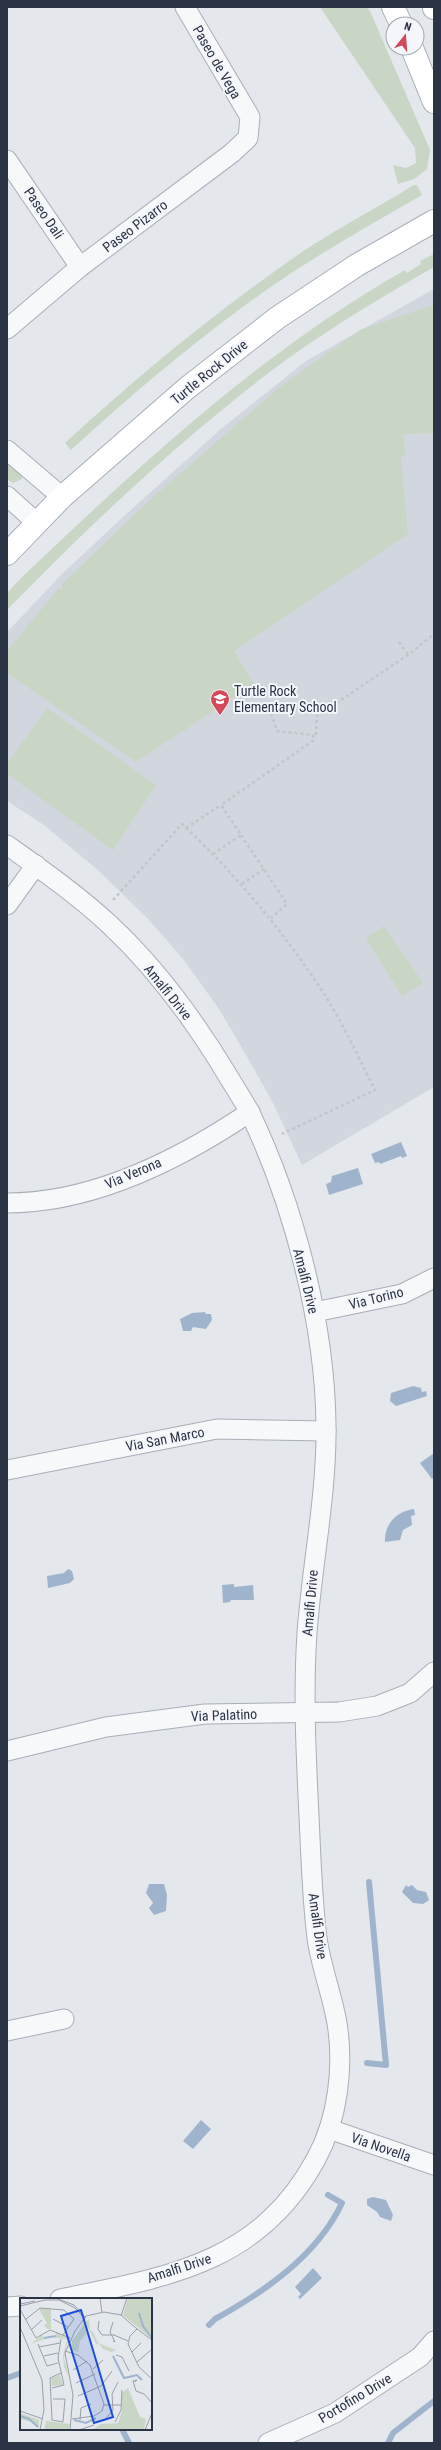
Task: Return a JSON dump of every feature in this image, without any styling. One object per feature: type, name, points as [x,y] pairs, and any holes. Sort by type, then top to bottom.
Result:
[{"type":"street","name":"Paseo de Vega","points":[[185,7],[250,117]]},
{"type":"street","points":[[415,56],[434,102]]},
{"type":"street","name":"Paseo Pizarro","points":[[7,329],[80,267],[232,153],[248,138],[250,117]]},
{"type":"street","name":"Paseo Dali","points":[[7,160],[80,267]]},
{"type":"street","name":"Turtle Rock Drive","points":[[7,554],[62,497],[187,388],[277,318],[358,266],[434,221]]},
{"type":"street","points":[[7,450],[62,497]]},
{"type":"street","points":[[7,496],[37,523]]},
{"type":"street","name":"Amalfi Drive","points":[[7,845],[36,865],[110,924],[174,995],[216,1056],[250,1112],[288,1208],[315,1312],[325,1403],[326,1431],[307,1634],[304,1713],[312,1880],[318,1942],[336,2021],[339,2048],[335,2099],[329,2129],[318,2156],[279,2213],[246,2241],[205,2262],[158,2277],[64,2298]]},
{"type":"street","points":[[7,905],[36,865]]},
{"type":"street","name":"Via Verona","points":[[7,1203],[25,1203],[74,1196],[133,1175],[215,1135],[250,1112]]},
{"type":"street","name":"Via Torino","points":[[315,1312],[402,1294],[434,1278]]},
{"type":"street","name":"Via San Marco","points":[[7,1470],[217,1429],[326,1431]]},
{"type":"street","name":"Via Palatino","points":[[7,1751],[106,1727],[189,1716],[339,1712],[377,1706],[410,1693],[434,1672]]},
{"type":"street","points":[[7,2031],[64,2020]]},
{"type":"street","name":"Via Novella","points":[[329,2129],[434,2165]]},
{"type":"street","points":[[7,2307],[20,2306]]},
{"type":"street","name":"Portofino Drive","points":[[268,2443],[335,2413],[420,2357],[434,2341]]},
{"type":"path","points":[[316,735],[317,716],[408,655],[434,634]]},
{"type":"path","points":[[399,642],[408,655]]},
{"type":"path","points":[[186,828],[314,740],[313,735],[276,731],[268,704]]},
{"type":"path","points":[[221,805],[287,904],[270,918]]},
{"type":"path","points":[[113,900],[182,824],[242,884],[270,918],[318,984],[375,1090],[282,1134]]},
{"type":"path","points":[[213,854],[241,835]]},
{"type":"path","points":[[242,884],[264,869]]},
{"type":"shaded area","name":"Turtle Rock Elementary School","points":[[434,289],[434,1087],[302,1165],[273,1103],[249,1060],[219,1009],[183,959],[150,921],[99,871],[44,825],[7,801],[7,632],[62,574],[222,428],[306,361]]},
{"type":"green space","points":[[320,7],[367,7],[370,11],[385,46],[385,56],[389,56],[430,150],[427,169],[414,179],[398,184],[393,165],[406,168],[416,163],[415,148]]},
{"type":"green space","points":[[414,185],[417,185],[422,195],[321,254],[262,293],[164,368],[71,450],[65,443],[152,366],[273,272],[345,225]]},
{"type":"green space","points":[[434,254],[434,267],[368,306],[303,348],[262,378],[195,432],[99,519],[7,610],[7,593],[20,579],[111,494],[204,412],[301,337],[352,302],[405,270],[407,273],[421,264],[420,261]]},
{"type":"green space","points":[[434,305],[434,433],[403,434],[406,456],[401,457],[408,534],[234,651],[254,684],[136,762],[7,673],[7,651],[59,588],[62,590],[62,584],[152,498],[281,386],[360,330]]},
{"type":"green space","points":[[7,457],[23,473],[22,479],[13,483],[7,479]]},
{"type":"green space","points":[[47,708],[156,785],[113,850],[7,774],[7,764]]},
{"type":"green space","points":[[384,926],[423,983],[402,996],[366,938]]},
{"type":"water","points":[[401,1142],[407,1156],[402,1158],[401,1156],[380,1164],[379,1162],[375,1163],[371,1154]]},
{"type":"water","points":[[358,1168],[363,1184],[329,1195],[326,1184],[331,1182],[332,1176]]},
{"type":"water","points":[[205,1312],[206,1314],[211,1314],[212,1320],[206,1329],[193,1327],[191,1331],[183,1331],[180,1319],[192,1313]]},
{"type":"water","points":[[413,1386],[421,1388],[422,1392],[426,1391],[427,1396],[396,1406],[390,1401],[391,1393]]},
{"type":"water","points":[[434,1453],[434,1477],[432,1479],[420,1463]]},
{"type":"water","points":[[414,1509],[415,1515],[411,1516],[412,1525],[403,1530],[400,1540],[385,1542],[385,1535],[389,1524],[402,1512]]},
{"type":"water","points":[[68,1569],[72,1571],[74,1579],[70,1583],[48,1588],[47,1576],[64,1573]]},
{"type":"water","points":[[234,1584],[234,1587],[253,1585],[254,1600],[231,1600],[230,1602],[223,1603],[222,1585]]},
{"type":"water","points":[[149,1884],[164,1884],[167,1895],[166,1911],[154,1915],[149,1908],[153,1903],[146,1893]]},
{"type":"water","points":[[406,1885],[408,1887],[412,1885],[417,1890],[426,1892],[429,1900],[423,1904],[413,1903],[402,1892]]},
{"type":"water","points":[[201,2120],[211,2129],[193,2149],[183,2141]]},
{"type":"water","points":[[373,2197],[386,2200],[393,2215],[391,2221],[380,2217],[377,2212],[367,2205],[367,2199]]},
{"type":"water","points":[[313,2268],[322,2278],[300,2299],[298,2297],[301,2294],[295,2287]]},
{"type":"waterway","points":[[367,2063],[386,2065],[369,1882]]},
{"type":"waterway","points":[[209,2325],[215,2319],[252,2297],[288,2271],[304,2256],[331,2222],[342,2203],[328,2195]]},
{"type":"waterway","points":[[7,2378],[20,2373]]},
{"type":"waterway","points":[[388,2443],[393,2433],[434,2401]]},
{"type":"waterway","points":[[122,2430],[129,2443]]},
{"type":"place","name":"Turtle Rock Elementary School","points":[[220,716]]}]
